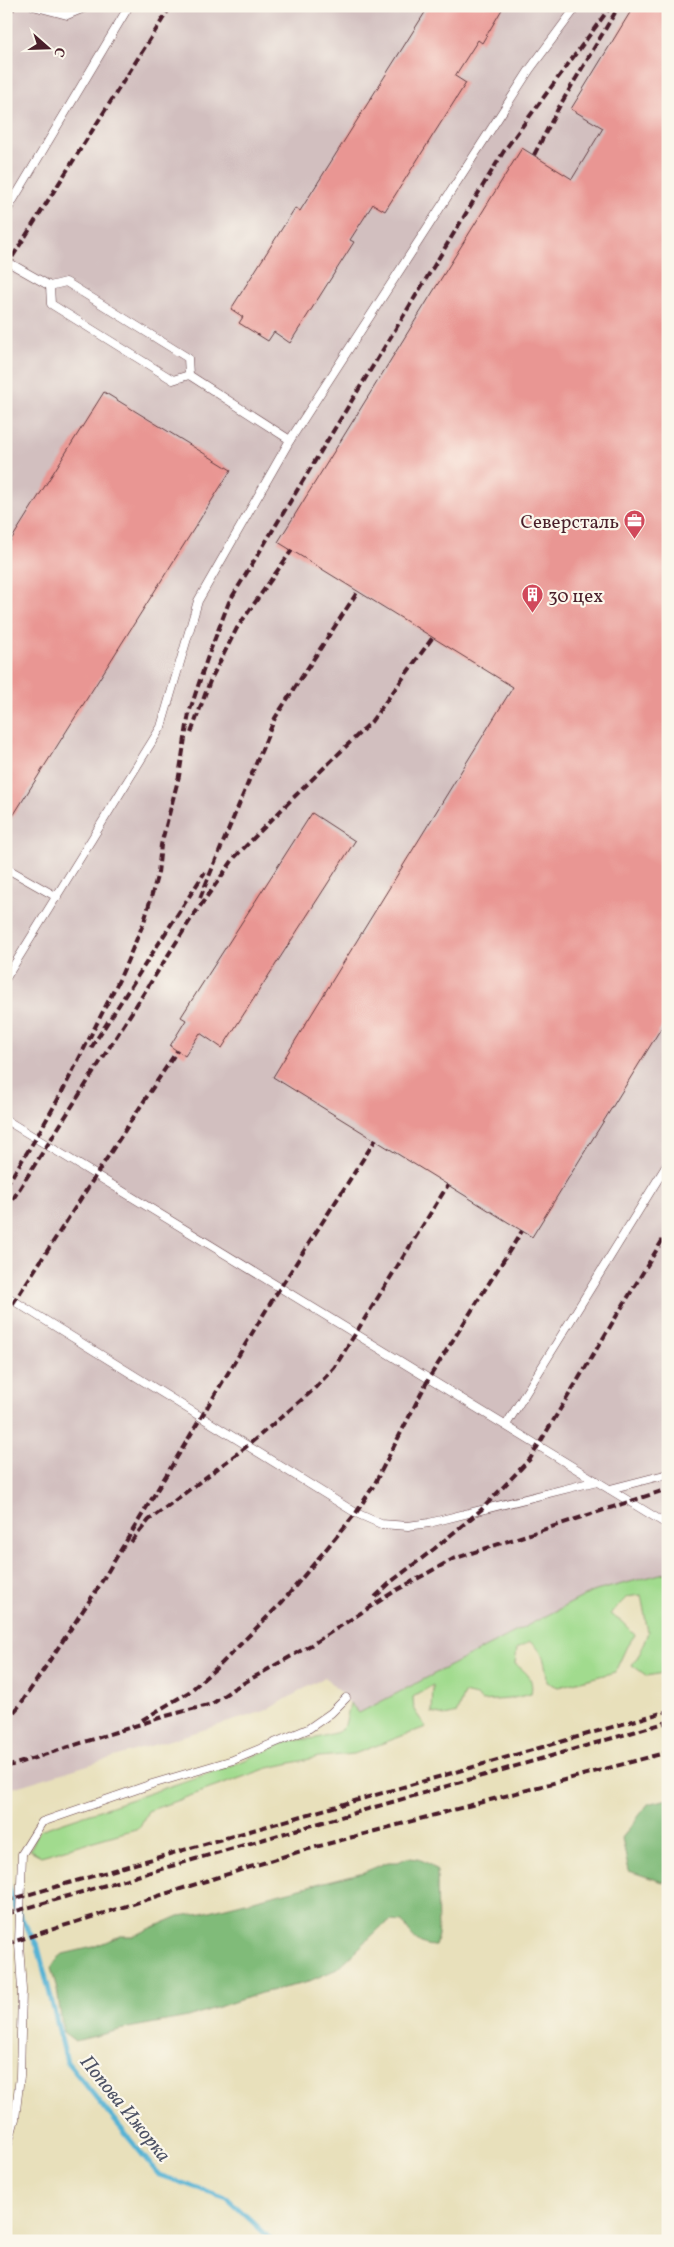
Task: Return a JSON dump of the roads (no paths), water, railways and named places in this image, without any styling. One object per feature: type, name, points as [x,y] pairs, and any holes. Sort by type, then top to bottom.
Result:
[{"type":"lane","points":[[33,6],[66,15],[88,6]]},
{"type":"lane","points":[[6,212],[129,6]]},
{"type":"lane","points":[[6,978],[161,727],[198,601],[290,440],[530,69],[577,6]]},
{"type":"lane","points":[[6,261],[50,286],[66,282],[188,358],[189,375]]},
{"type":"lane","points":[[50,286],[51,304],[173,380],[189,375]]},
{"type":"lane","points":[[189,375],[290,440]]},
{"type":"lane","points":[[6,868],[57,897]]},
{"type":"lane","points":[[6,1120],[668,1525]]},
{"type":"lane","points":[[506,1425],[668,1163]]},
{"type":"lane","points":[[6,1296],[254,1452],[356,1513],[381,1524],[408,1526],[429,1523],[597,1481]]},
{"type":"lane","points":[[610,1489],[668,1474]]},
{"type":"lane","points":[[6,2151],[15,2119],[20,2076],[22,1854],[42,1822],[152,1784],[233,1760],[308,1729],[331,1713],[346,1698]]},
{"type":"waterway","name":"Попова Ижорка","points":[[6,1879],[16,1909],[38,1947],[67,2062],[159,2175],[227,2198],[273,2241]]},
{"type":"railway","points":[[6,20],[15,6]]},
{"type":"railway","points":[[6,267],[171,6]]},
{"type":"railway","points":[[6,1186],[61,1094],[120,978],[144,922],[158,873],[161,845],[179,776],[189,713],[229,602],[504,151],[611,6]]},
{"type":"railway","points":[[534,155],[559,107],[619,6]]},
{"type":"railway","points":[[191,733],[210,681],[237,628],[292,550]]},
{"type":"railway","points":[[200,898],[275,718],[358,591]]},
{"type":"railway","points":[[6,1210],[191,919],[235,857],[371,722],[433,637]]},
{"type":"railway","points":[[91,1048],[205,872]]},
{"type":"railway","points":[[6,1314],[177,1051]]},
{"type":"railway","points":[[6,1721],[20,1705],[96,1591],[271,1302],[376,1139]]},
{"type":"railway","points":[[131,1542],[149,1520],[246,1447],[312,1391],[334,1368],[448,1185]]},
{"type":"railway","points":[[142,1720],[189,1692],[222,1663],[283,1601],[356,1513],[374,1485],[429,1378],[522,1231]]},
{"type":"railway","points":[[375,1597],[392,1581],[481,1510],[530,1459],[668,1231]]},
{"type":"railway","points":[[6,1767],[166,1716],[212,1704],[233,1689],[311,1645],[395,1591],[453,1559],[668,1489]]},
{"type":"railway","points":[[6,1901],[668,1711]]},
{"type":"railway","points":[[6,1914],[668,1722]]},
{"type":"railway","points":[[6,1944],[301,1851],[668,1752]]},
{"type":"place","name":"Северсталь","points":[[635,540]]},
{"type":"place","name":"30 цех","points":[[532,614]]}]
